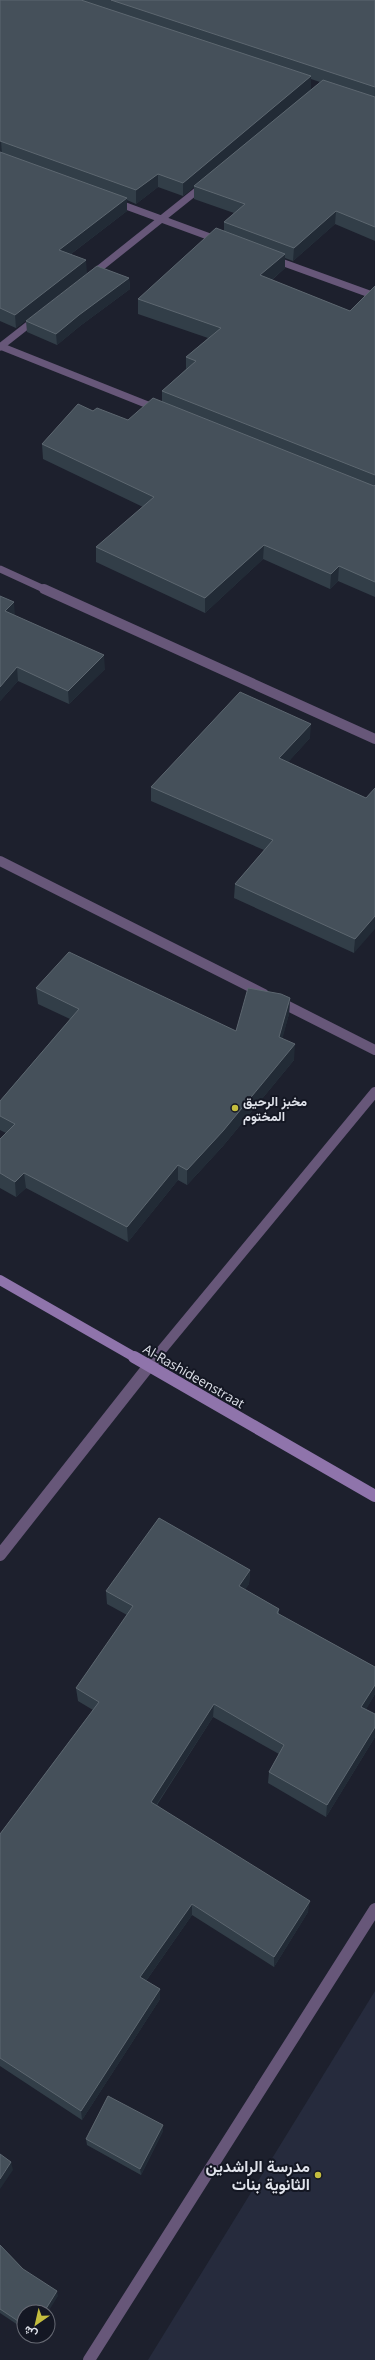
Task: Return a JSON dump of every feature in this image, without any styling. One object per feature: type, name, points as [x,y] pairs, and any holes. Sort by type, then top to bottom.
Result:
[{"type":"street","points":[[81,283],[162,220],[211,179]]},
{"type":"street","points":[[110,200],[228,243]]},
{"type":"street","points":[[265,256],[375,296]]},
{"type":"street","points":[[44,312],[0,347],[170,414]]},
{"type":"street","points":[[0,569],[375,739]]},
{"type":"street","points":[[0,861],[375,1050]]},
{"type":"street","points":[[0,1556],[149,1366],[375,1092]]},
{"type":"street","name":"Al-Rashideenstraat","points":[[0,1280],[375,1496]]},
{"type":"street","points":[[89,2360],[375,1909]]},
{"type":"shaded area","name":"مدرسة الراشدين الثانوية بنات","points":[[375,1991],[375,2360],[148,2360]]},
{"type":"building","points":[[0,0],[81,0],[311,76],[183,183],[158,174],[136,190],[0,141]]},
{"type":"building","points":[[111,0],[375,0],[375,87]]},
{"type":"building","points":[[323,80],[375,97],[375,227],[336,211],[294,248],[224,222],[245,204],[194,186]]},
{"type":"building","points":[[0,152],[127,198],[59,250],[86,260],[15,315],[0,308]]},
{"type":"building","points":[[216,228],[285,254],[260,275],[350,311],[375,286],[375,475],[162,391],[196,361],[186,357],[221,328],[138,299]]},
{"type":"building","points":[[97,266],[129,278],[56,334],[26,321]]},
{"type":"building","points":[[153,398],[374,486],[375,485],[375,582],[339,566],[331,574],[264,545],[205,598],[96,547],[154,497],[42,444],[78,404],[93,411],[97,408],[128,420]]},
{"type":"building","points":[[0,596],[14,602],[5,611],[104,655],[68,691],[17,667],[0,687]]},
{"type":"building","points":[[240,692],[311,724],[279,758],[366,798],[375,788],[375,916],[355,939],[235,884],[273,840],[151,787]]},
{"type":"building","points":[[69,952],[236,1031],[248,988],[281,994],[290,998],[279,1037],[295,1044],[223,1131],[187,1170],[178,1165],[127,1227],[24,1173],[15,1182],[0,1173],[0,1139],[15,1124],[0,1116],[0,1101],[79,1009],[36,988]]},
{"type":"building","points":[[159,1518],[250,1570],[239,1586],[279,1609],[277,1613],[375,1667],[375,1685],[361,1707],[375,1714],[375,1727],[327,1805],[269,1772],[284,1745],[214,1704],[151,1802],[310,1901],[274,1957],[192,1904],[140,1977],[160,1989],[81,2111],[0,2058],[0,1834],[99,1702],[76,1688],[133,1606],[106,1591]]},
{"type":"building","points":[[108,2096],[163,2125],[140,2169],[86,2139]]},
{"type":"building","points":[[0,2154],[11,2162],[0,2179]]},
{"type":"building","points":[[0,2245],[23,2269],[57,2291],[49,2304],[16,2304],[16,2320],[0,2309]]},
{"type":"place","name":"مخبز الرحيق المختوم","points":[[235,1108]]},
{"type":"place","name":"مدرسة الراشدين الثانوية بنات","points":[[318,2175]]}]
